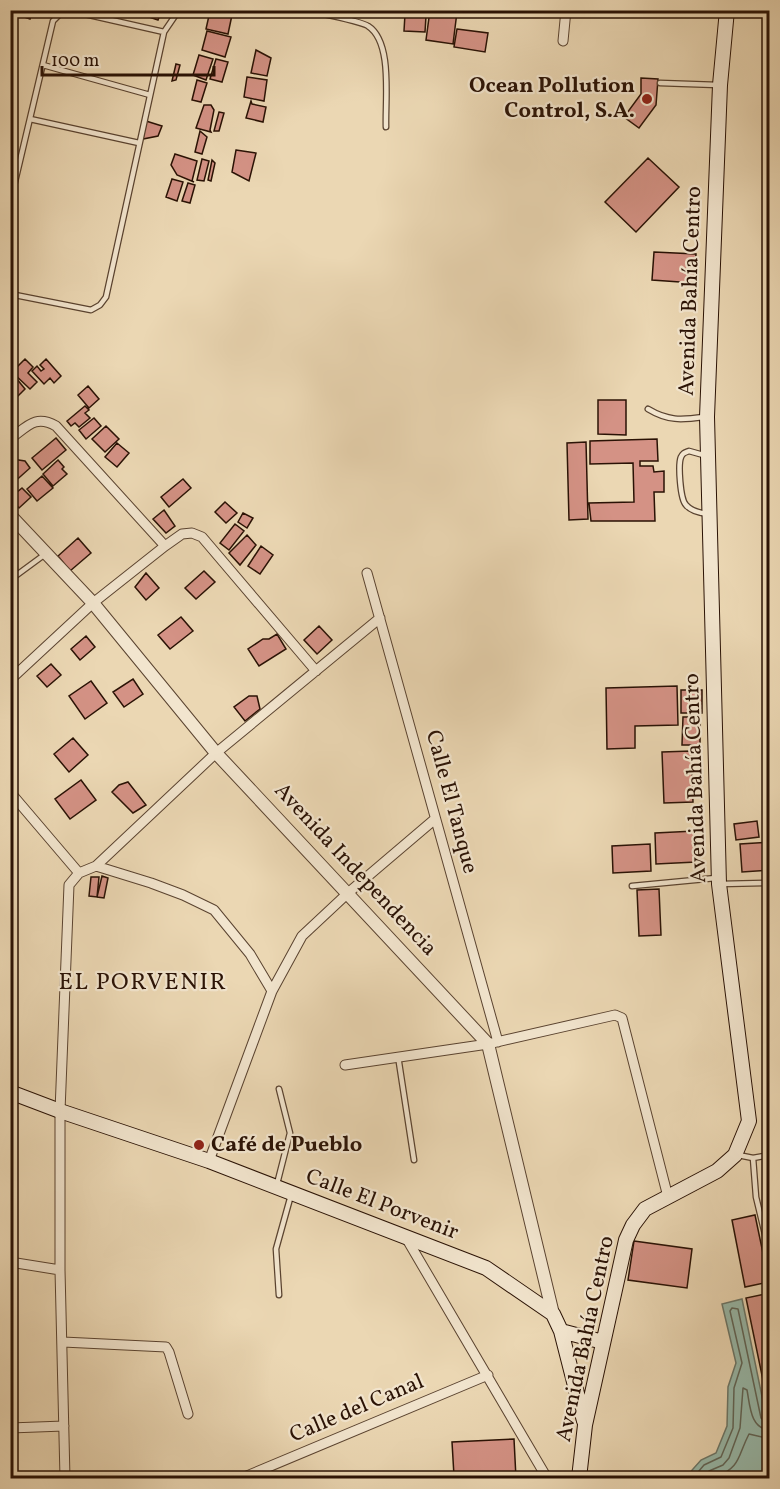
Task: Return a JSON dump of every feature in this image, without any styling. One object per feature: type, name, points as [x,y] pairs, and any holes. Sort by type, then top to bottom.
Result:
[{"type":"main road","name":"Avenida Bahía Centro","points":[[579,1479],[585,1425],[626,1240],[633,1225],[645,1209],[717,1171],[735,1155],[749,1121],[719,881],[707,417],[720,86],[727,10]]},
{"type":"main road","name":"Calle El Porvenir","points":[[10,1092],[209,1161],[486,1268],[553,1314]]},
{"type":"main road","points":[[553,1314],[561,1331],[585,1425]]},
{"type":"main road","points":[[561,1331],[603,1342]]},
{"type":"street","points":[[563,41],[566,10]]},
{"type":"street","points":[[10,439],[33,422],[42,420],[56,426],[165,546]]},
{"type":"street","name":"Avenida Independencia","points":[[10,515],[93,603],[216,753],[493,1043],[553,1314]]},
{"type":"street","points":[[10,680],[93,603],[165,546],[182,534],[192,533],[202,537],[316,671]]},
{"type":"street","name":"Calle El Tanque","points":[[367,573],[435,819],[493,1043]]},
{"type":"street","points":[[65,1479],[60,1270],[60,1111],[69,885],[79,873],[96,866],[216,753],[380,618]]},
{"type":"street","points":[[10,792],[79,873]]},
{"type":"street","points":[[209,1161],[272,991],[302,936],[348,893],[435,819]]},
{"type":"street","points":[[96,866],[151,883],[214,910],[250,954],[272,991]]},
{"type":"street","points":[[345,1065],[493,1043],[615,1016],[622,1018],[626,1025],[668,1197]]},
{"type":"street","points":[[405,1236],[547,1479]]},
{"type":"street","points":[[10,1262],[60,1270]]},
{"type":"street","points":[[63,1342],[166,1347],[170,1352],[188,1414]]},
{"type":"street","name":"Calle del Canal","points":[[242,1479],[488,1375]]},
{"type":"street","points":[[10,1428],[64,1426]]},
{"type":"lane","points":[[10,203],[53,21],[67,10],[164,32]]},
{"type":"lane","points":[[10,294],[91,310],[100,305],[106,297],[164,32],[179,10]]},
{"type":"lane","points":[[305,10],[368,25],[379,38],[385,52],[386,127]]},
{"type":"lane","points":[[43,65],[150,95]]},
{"type":"lane","points":[[660,83],[720,86]]},
{"type":"lane","points":[[30,119],[139,143]]},
{"type":"lane","points":[[648,409],[661,417],[674,420],[707,417]]},
{"type":"lane","points":[[708,456],[689,451],[683,454],[680,460],[681,499],[696,513],[710,515]]},
{"type":"lane","points":[[10,580],[46,553]]},
{"type":"lane","points":[[632,886],[719,881],[770,883]]},
{"type":"lane","points":[[398,1056],[414,1160]]},
{"type":"lane","points":[[276,1186],[290,1133],[279,1089]]},
{"type":"lane","points":[[735,1155],[753,1158],[770,1155]]},
{"type":"lane","points":[[753,1158],[756,1197],[770,1255]]},
{"type":"lane","points":[[279,1295],[276,1250],[292,1193]]},
{"type":"water","points":[[742,1299],[766,1416],[769,1419],[769,1478],[685,1478],[701,1460],[716,1453],[727,1426],[728,1387],[736,1363],[722,1304]]},
{"type":"building","points":[[10,10],[33,10],[30,19],[10,12]]},
{"type":"building","points":[[151,10],[161,12],[158,20],[149,17]]},
{"type":"building","points":[[430,10],[457,12],[453,44],[426,40]]},
{"type":"building","points":[[210,11],[232,15],[228,34],[206,29]]},
{"type":"building","points":[[405,14],[426,16],[425,32],[404,31]]},
{"type":"building","points":[[457,29],[488,33],[485,52],[454,47]]},
{"type":"building","points":[[207,31],[231,37],[225,57],[202,50]]},
{"type":"building","points":[[256,50],[271,58],[267,76],[251,73]]},
{"type":"building","points":[[199,55],[213,59],[206,80],[193,75]]},
{"type":"building","points":[[216,59],[228,62],[222,82],[210,79]]},
{"type":"building","points":[[176,64],[180,65],[176,80],[172,81]]},
{"type":"building","points":[[247,77],[267,80],[264,101],[244,97]]},
{"type":"building","name":"Ocean Pollution Control, S.A.","points":[[641,78],[658,79],[656,105],[639,128],[624,117],[641,94]]},
{"type":"building","points":[[197,80],[207,83],[201,102],[192,100]]},
{"type":"building","points":[[251,101],[252,104],[266,107],[263,122],[246,118]]},
{"type":"building","points":[[204,105],[211,105],[214,110],[211,132],[196,128]]},
{"type":"building","points":[[219,112],[224,113],[219,131],[214,131]]},
{"type":"building","points":[[146,121],[162,126],[158,136],[143,139]]},
{"type":"building","points":[[200,131],[207,137],[202,154],[195,152]]},
{"type":"building","points":[[236,150],[256,153],[249,181],[232,172]]},
{"type":"building","points":[[175,154],[197,161],[192,181],[194,182],[177,175],[171,165]]},
{"type":"building","points":[[648,158],[679,187],[636,232],[605,202]]},
{"type":"building","points":[[202,159],[209,161],[204,181],[197,180]]},
{"type":"building","points":[[212,160],[215,163],[211,181],[208,180]]},
{"type":"building","points":[[172,179],[183,182],[177,201],[166,197]]},
{"type":"building","points":[[188,183],[195,185],[190,203],[182,201]]},
{"type":"building","points":[[654,252],[696,254],[694,283],[652,280]]},
{"type":"building","points":[[25,359],[33,367],[28,373],[37,382],[30,389],[12,372]]},
{"type":"building","points":[[46,359],[61,376],[54,383],[50,378],[44,384],[32,371],[37,366],[41,371],[44,369],[40,365]]},
{"type":"building","points":[[16,378],[25,389],[16,398],[10,392],[10,383]]},
{"type":"building","points":[[88,386],[99,399],[89,408],[78,395]]},
{"type":"building","points":[[598,400],[626,400],[626,435],[598,434]]},
{"type":"building","points":[[85,406],[89,410],[85,413],[90,418],[79,427],[75,423],[71,426],[67,421]]},
{"type":"building","points":[[94,418],[101,426],[86,439],[79,430]]},
{"type":"building","points":[[106,426],[119,439],[105,452],[92,439]]},
{"type":"building","points":[[56,438],[66,450],[42,470],[32,458]]},
{"type":"building","points":[[657,439],[658,461],[640,461],[640,466],[653,466],[654,472],[664,471],[664,492],[654,492],[655,521],[591,521],[589,503],[634,502],[633,463],[590,464],[590,441]]},
{"type":"building","points":[[586,442],[588,519],[569,520],[567,443]]},
{"type":"building","points":[[117,443],[129,453],[117,467],[105,457]]},
{"type":"building","points":[[12,459],[25,461],[30,468],[12,484],[10,482]]},
{"type":"building","points":[[58,460],[67,474],[53,486],[43,474]]},
{"type":"building","points":[[42,476],[53,488],[37,501],[27,489]]},
{"type":"building","points":[[183,479],[191,488],[169,507],[161,497]]},
{"type":"building","points":[[22,488],[31,497],[19,508],[10,498]]},
{"type":"building","points":[[225,502],[237,513],[226,523],[215,512]]},
{"type":"building","points":[[164,510],[175,526],[166,533],[153,519]]},
{"type":"building","points":[[243,513],[253,518],[247,528],[238,522]]},
{"type":"building","points":[[235,524],[244,531],[229,550],[220,543]]},
{"type":"building","points":[[247,535],[256,545],[240,565],[229,553]]},
{"type":"building","points":[[78,538],[91,553],[70,571],[58,556]]},
{"type":"building","points":[[261,546],[273,555],[260,574],[248,566]]},
{"type":"building","points":[[204,571],[215,582],[196,599],[185,588]]},
{"type":"building","points":[[146,573],[159,588],[146,600],[135,587]]},
{"type":"building","points":[[181,617],[193,631],[170,649],[158,635]]},
{"type":"building","points":[[319,626],[332,640],[317,654],[304,640]]},
{"type":"building","points":[[277,634],[286,649],[259,666],[248,649],[263,639],[269,639]]},
{"type":"building","points":[[86,636],[95,647],[80,660],[71,649]]},
{"type":"building","points":[[51,664],[61,675],[47,687],[37,676]]},
{"type":"building","points":[[133,679],[143,694],[124,707],[113,692]]},
{"type":"building","points":[[91,681],[107,703],[85,719],[69,696]]},
{"type":"building","points":[[677,686],[678,725],[635,726],[635,748],[607,749],[606,688]]},
{"type":"building","points":[[681,690],[702,690],[702,713],[681,713]]},
{"type":"building","points":[[249,696],[257,696],[260,709],[245,721],[234,707]]},
{"type":"building","points":[[683,717],[700,717],[700,745],[682,745]]},
{"type":"building","points":[[73,738],[88,755],[69,772],[54,754]]},
{"type":"building","points":[[691,751],[693,802],[664,803],[662,752]]},
{"type":"building","points":[[81,780],[96,800],[70,819],[55,799]]},
{"type":"building","points":[[128,782],[146,805],[133,813],[112,792],[119,785]]},
{"type":"building","points":[[757,821],[759,837],[736,840],[734,824]]},
{"type":"building","points":[[695,831],[696,862],[656,864],[655,833]]},
{"type":"building","points":[[770,842],[770,870],[742,872],[740,844]]},
{"type":"building","points":[[650,844],[651,871],[613,873],[612,846]]},
{"type":"building","points":[[102,876],[108,878],[104,898],[97,897]]},
{"type":"building","points":[[91,877],[99,877],[97,897],[89,896]]},
{"type":"building","points":[[659,889],[661,935],[639,936],[637,890]]},
{"type":"building","points":[[755,1215],[769,1282],[745,1287],[732,1220]]},
{"type":"building","points":[[634,1241],[692,1249],[687,1288],[628,1280]]},
{"type":"building","points":[[770,1293],[770,1389],[765,1390],[746,1298]]},
{"type":"building","points":[[514,1439],[516,1478],[481,1478],[480,1472],[454,1476],[452,1442]]},
{"type":"place","name":"Ocean Pollution Control, S.A.","points":[[647,99]]},
{"type":"place","name":"Café de Pueblo","points":[[199,1145]]},
{"type":"district","name":"EL PORVENIR","points":[[143,983]]}]
